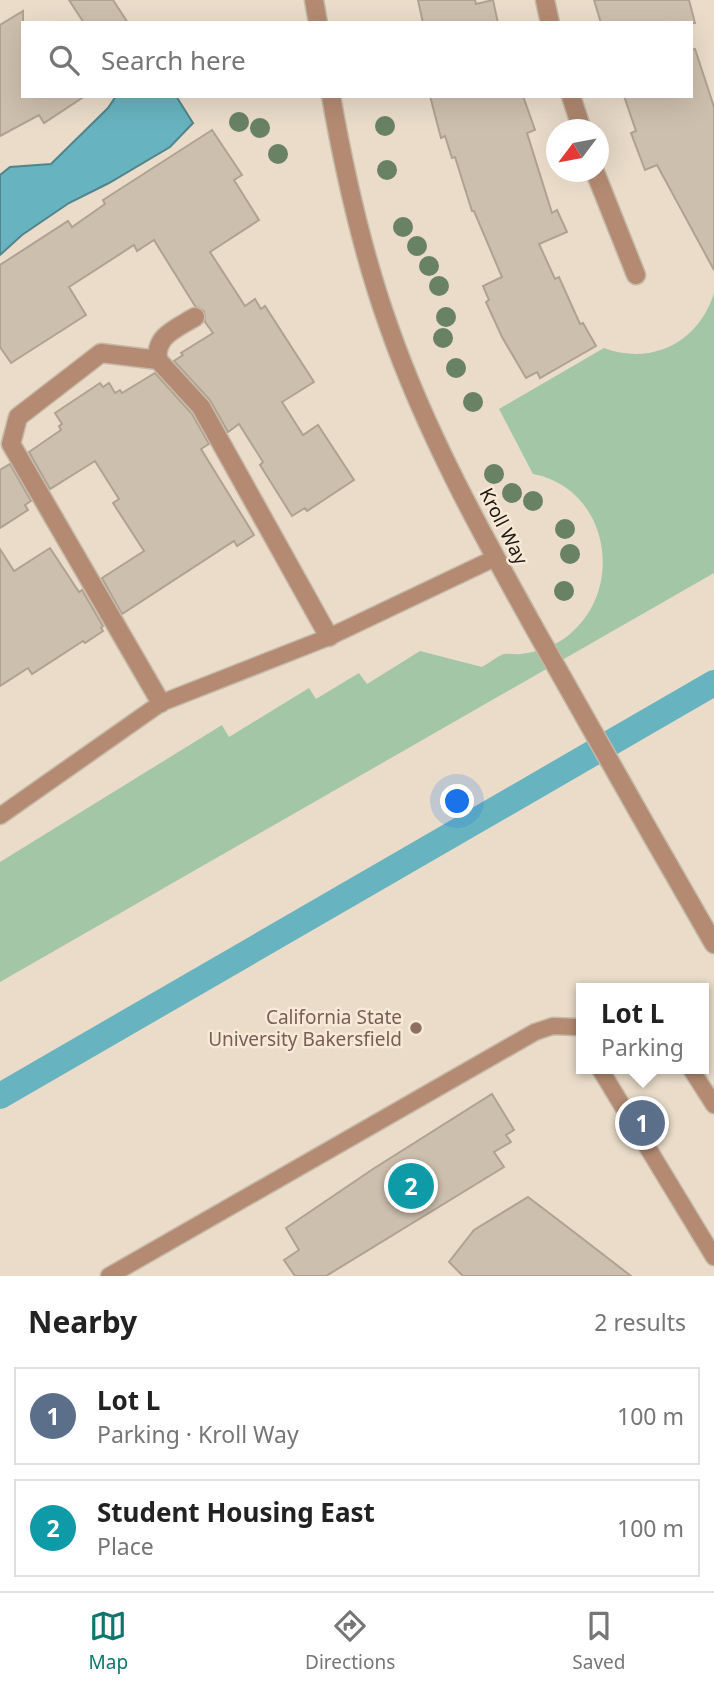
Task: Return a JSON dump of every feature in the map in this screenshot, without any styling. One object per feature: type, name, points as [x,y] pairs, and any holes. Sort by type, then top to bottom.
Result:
[{"type":"street","points":[[314,0],[318,21]]},
{"type":"street","points":[[544,0],[549,21]]},
{"type":"street","name":"Kroll Way","points":[[331,98],[345,173],[361,238],[389,328],[419,403],[495,558],[714,944]]},
{"type":"street","points":[[572,98],[578,119]]},
{"type":"street","points":[[599,182],[636,275]]},
{"type":"street","points":[[195,317],[162,338],[157,352],[158,360],[201,407],[329,637]]},
{"type":"street","points":[[158,360],[101,353],[18,417],[10,444],[161,703]]},
{"type":"lane","points":[[0,816],[161,703],[329,637],[495,558]]},
{"type":"lane","points":[[109,1276],[536,1032],[552,1026],[576,1029]]},
{"type":"lane","points":[[603,1074],[714,1256]]},
{"type":"lane","points":[[694,1074],[714,1105]]},
{"type":"green space","points":[[714,293],[714,573],[0,982],[0,862],[222,725],[229,737],[309,688],[316,699],[359,673],[367,684],[420,651],[482,667],[504,654],[521,654],[547,648],[570,634],[588,614],[598,591],[603,566],[601,542],[592,518],[578,498],[558,483],[533,474],[499,409],[604,348],[639,354],[671,346],[697,325]]},
{"type":"water","points":[[115,98],[177,98],[193,123],[170,147],[69,203],[22,235],[0,255],[0,175],[10,167],[51,164],[108,108]]},
{"type":"building","points":[[69,0],[113,0],[127,21],[83,21]]},
{"type":"building","points":[[418,0],[475,0],[476,4],[493,0],[498,21],[423,21]]},
{"type":"building","points":[[594,0],[689,0],[695,23],[693,21],[600,21]]},
{"type":"building","points":[[23,11],[21,98],[82,98],[44,123],[39,115],[0,136],[0,25]]},
{"type":"building","points":[[693,50],[714,107],[714,270],[657,165],[645,170],[631,133],[636,131],[625,98],[693,98]]},
{"type":"building","points":[[431,98],[524,98],[535,130],[527,133],[552,213],[557,210],[567,232],[539,244],[555,279],[559,277],[580,324],[583,323],[596,346],[540,378],[537,372],[526,378],[502,337],[486,302],[489,300],[483,286],[502,277],[472,211],[455,157],[452,158],[445,136],[441,138]]},
{"type":"building","points":[[212,130],[242,175],[234,180],[259,220],[210,252],[245,306],[255,299],[261,309],[265,306],[314,382],[282,402],[303,435],[318,425],[354,480],[307,511],[305,508],[292,516],[260,465],[263,462],[239,424],[228,432],[210,400],[174,361],[183,355],[181,353],[213,333],[205,322],[204,311],[195,306],[154,240],[137,251],[134,245],[69,287],[86,315],[11,363],[0,347],[0,265],[68,221],[72,227],[105,204],[103,200]]},
{"type":"building","points":[[155,373],[192,414],[209,444],[201,449],[254,535],[237,546],[234,541],[122,614],[102,578],[144,551],[113,503],[119,499],[95,461],[50,489],[29,452],[61,430],[59,426],[62,424],[55,413],[100,383],[103,387],[109,383],[115,393],[120,390],[122,393]]},
{"type":"building","points":[[10,464],[31,501],[25,505],[28,510],[0,528],[0,470]]},
{"type":"building","points":[[50,548],[79,592],[82,590],[103,626],[103,631],[32,674],[28,668],[0,686],[0,549],[14,571]]},
{"type":"building","points":[[492,1094],[514,1130],[506,1135],[511,1142],[494,1152],[504,1167],[326,1276],[295,1276],[284,1260],[299,1250],[286,1228]]},
{"type":"building","points":[[528,1197],[631,1276],[463,1276],[449,1262],[474,1230]]},
{"type":"waterway","points":[[0,1096],[714,683]]},
{"type":"place","name":"California State University Bakersfield","points":[[416,1028]]},
{"type":"place","name":"Lot L","points":[[642,1123]]},
{"type":"place","name":"Student Housing East","points":[[411,1186]]}]
